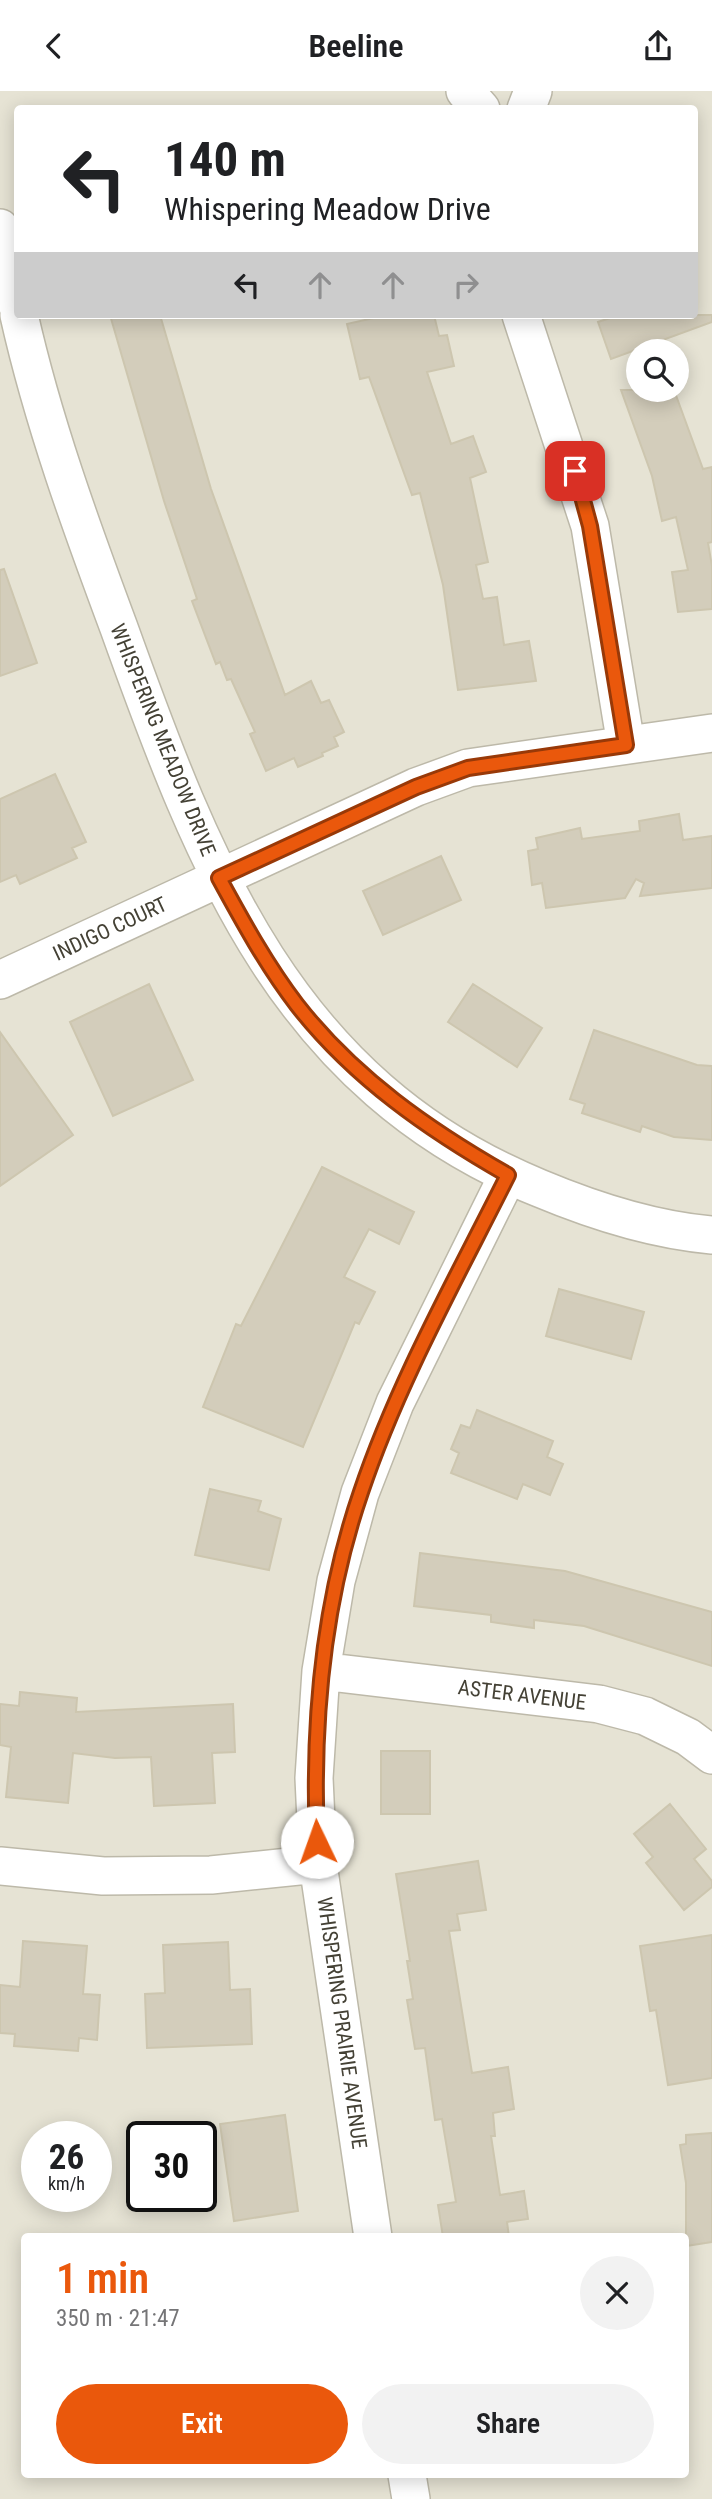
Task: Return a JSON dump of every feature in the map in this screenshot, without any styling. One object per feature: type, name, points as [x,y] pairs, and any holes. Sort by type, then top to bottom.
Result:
[{"type":"street","points":[[465,91],[477,105]]},
{"type":"street","points":[[0,228],[14,289]]},
{"type":"street","name":"WHISPERING MEADOW DRIVE","points":[[20,319],[77,513],[160,741],[219,878],[258,950],[298,1006],[341,1054],[403,1110],[454,1145],[508,1175],[583,1206],[642,1223],[712,1235]]},
{"type":"street","points":[[522,319],[590,526],[626,745]]},
{"type":"street","name":"INDIGO COURT","points":[[0,980],[416,787],[468,768],[712,733]]},
{"type":"street","name":"WHISPERING PRAIRIE AVENUE","points":[[372,2233],[318,1864],[314,1778],[321,1671],[336,1581],[360,1493],[395,1403],[508,1175]]},
{"type":"street","name":"ASTER AVENUE","points":[[321,1671],[599,1705],[645,1716],[688,1737],[712,1755]]},
{"type":"street","points":[[0,1865],[103,1877],[211,1875],[318,1864]]},
{"type":"street","points":[[408,2478],[411,2499]]},
{"type":"shaded area","points":[[0,91],[712,91],[712,2499],[0,2499]]},
{"type":"building","points":[[698,315],[712,315],[712,322],[666,339],[626,339],[626,354],[611,359],[598,322],[607,319],[698,319]]},
{"type":"building","points":[[111,319],[161,319],[211,489],[285,695],[311,681],[321,703],[329,700],[344,732],[334,737],[338,746],[322,753],[323,756],[298,767],[294,758],[266,771],[250,734],[255,732],[231,679],[227,680],[220,662],[216,664],[192,601],[197,599],[164,501]]},
{"type":"building","points":[[369,319],[435,319],[439,336],[447,335],[454,366],[427,372],[451,444],[473,436],[486,472],[470,478],[488,562],[476,565],[483,599],[497,597],[504,645],[529,641],[536,681],[458,690],[443,585],[420,493],[412,495],[369,377],[360,379],[347,324]]},
{"type":"building","points":[[621,390],[626,390],[626,402],[678,402],[703,469],[712,467],[712,542],[708,543],[712,566],[712,609],[678,612],[672,572],[688,570],[676,517],[662,521],[652,476]]},
{"type":"building","points":[[4,569],[37,663],[0,676],[0,570]]},
{"type":"building","points":[[55,774],[86,842],[72,848],[77,858],[20,884],[16,875],[0,882],[0,799]]},
{"type":"building","points":[[679,814],[683,840],[712,836],[712,888],[640,896],[644,883],[636,879],[625,898],[546,908],[542,883],[532,885],[528,851],[538,849],[536,838],[580,828],[582,839],[640,831],[639,821]]},
{"type":"building","points":[[441,856],[461,900],[383,935],[363,891]]},
{"type":"building","points":[[149,984],[193,1080],[113,1116],[70,1022]]},
{"type":"building","points":[[473,984],[542,1028],[517,1067],[448,1022]]},
{"type":"building","points":[[594,1030],[697,1065],[712,1066],[712,1140],[674,1137],[642,1126],[640,1132],[582,1113],[585,1104],[570,1099]]},
{"type":"building","points":[[0,1032],[73,1135],[0,1186]]},
{"type":"building","points":[[322,1167],[414,1212],[399,1244],[369,1229],[344,1277],[375,1292],[359,1324],[355,1322],[303,1447],[203,1407],[236,1324],[241,1326]]},
{"type":"building","points":[[559,1289],[644,1312],[631,1359],[546,1336]]},
{"type":"building","points":[[477,1410],[553,1441],[547,1457],[563,1464],[550,1495],[523,1484],[517,1499],[451,1473],[459,1453],[451,1449],[461,1425],[470,1428]]},
{"type":"building","points":[[210,1489],[261,1501],[258,1511],[281,1519],[269,1570],[195,1555]]},
{"type":"building","points":[[420,1553],[565,1571],[712,1612],[712,1666],[584,1626],[534,1620],[534,1628],[491,1622],[491,1615],[414,1606]]},
{"type":"building","points":[[20,1692],[77,1698],[76,1712],[233,1704],[235,1752],[212,1753],[215,1803],[154,1806],[151,1757],[115,1758],[73,1753],[68,1803],[6,1797],[11,1747],[0,1745],[0,1704],[19,1706]]},
{"type":"building","points":[[381,1751],[430,1751],[430,1814],[381,1814]]},
{"type":"building","points":[[670,1804],[706,1849],[694,1859],[712,1881],[712,1887],[684,1910],[646,1863],[653,1857],[634,1834]]},
{"type":"building","points":[[478,1861],[486,1910],[457,1914],[460,1930],[449,1931],[472,2073],[508,2067],[514,2109],[493,2113],[495,2136],[491,2136],[500,2195],[524,2191],[528,2219],[507,2222],[508,2233],[442,2233],[438,2205],[456,2202],[442,2119],[435,2120],[425,2048],[415,2049],[407,2000],[413,1999],[407,1961],[410,1961],[396,1874]]},
{"type":"building","points":[[712,1935],[712,2078],[668,2085],[656,2010],[650,2011],[640,1946]]},
{"type":"building","points":[[23,1941],[87,1946],[83,1994],[100,1995],[97,2040],[79,2038],[78,2051],[14,2046],[15,2034],[0,2033],[0,1985],[20,1987]]},
{"type":"building","points":[[228,1942],[230,1990],[250,1989],[252,2044],[147,2048],[145,1994],[165,1993],[163,1945]]},
{"type":"building","points":[[285,2115],[298,2211],[234,2221],[220,2124]]},
{"type":"building","points":[[712,2133],[712,2242],[689,2246],[689,2233],[686,2233],[686,2183],[680,2145],[686,2144],[686,2135]]},
{"type":"route","points":[[317,1842],[314,1778],[321,1671],[336,1581],[360,1493],[395,1403],[508,1175],[454,1145],[403,1110],[341,1054],[298,1006],[258,950],[219,878],[416,787],[468,768],[626,745],[590,526],[575,471]]}]
